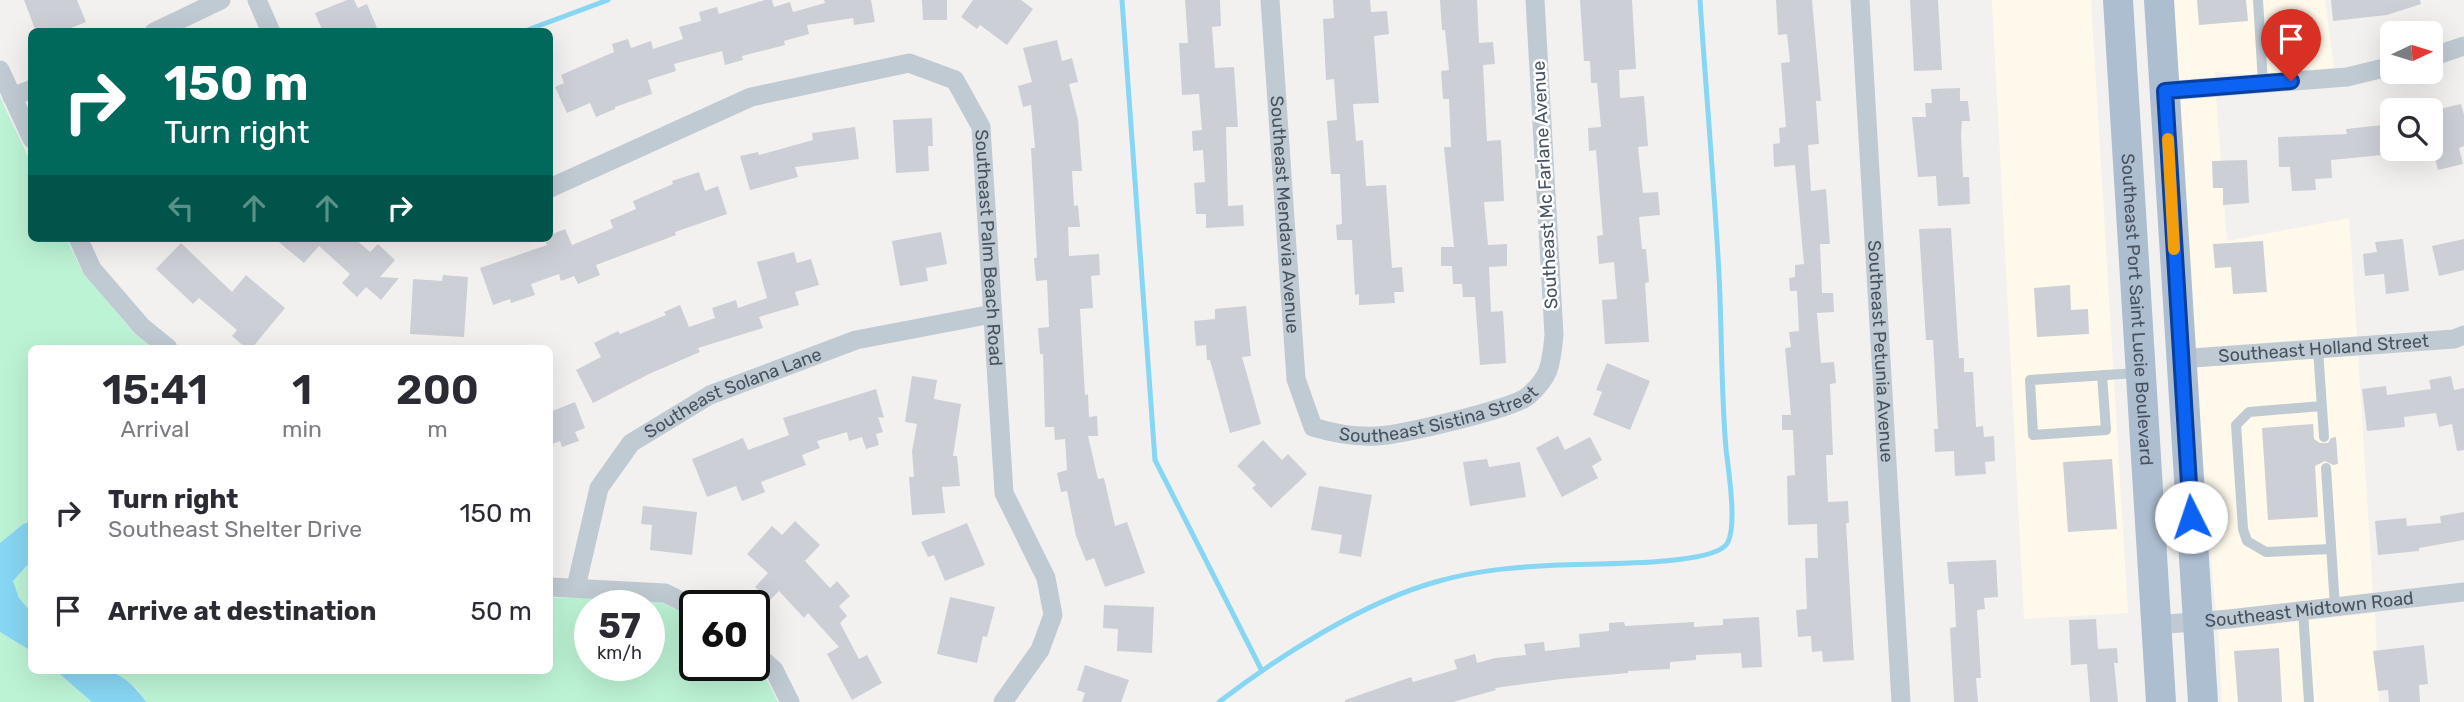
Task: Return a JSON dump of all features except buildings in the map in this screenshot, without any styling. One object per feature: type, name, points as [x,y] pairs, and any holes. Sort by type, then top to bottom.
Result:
[{"type":"main road","name":"Southeast Port Saint Lucie Boulevard","points":[[2118,0],[2161,702]]},
{"type":"main road","points":[[2159,0],[2203,702]]},
{"type":"street","points":[[162,28],[221,0]]},
{"type":"street","points":[[257,0],[269,28]]},
{"type":"street","name":"Southeast Mendavia Avenue","points":[[1270,0],[1296,379],[1313,427]]},
{"type":"street","name":"Southeast Mc Farlane Avenue","points":[[1535,0],[1554,335],[1551,370]]},
{"type":"street","name":"Southeast Petunia Avenue","points":[[1860,0],[1900,702]]},
{"type":"street","points":[[2443,53],[2464,46]]},
{"type":"street","name":"Southeast Palm Beach Road","points":[[553,187],[751,97],[909,63],[955,80],[981,127],[1004,493],[1046,578],[1053,615],[1040,650],[1003,702]]},
{"type":"street","points":[[2165,91],[2347,77],[2380,69]]},
{"type":"street","points":[[0,70],[28,131]]},
{"type":"street","points":[[12,97],[28,91]]},
{"type":"street","points":[[80,242],[92,269],[142,327],[164,345]]},
{"type":"street","name":"Southeast Solana Lane","points":[[576,587],[599,488],[631,443],[710,395],[856,340],[992,314]]},
{"type":"street","name":"Southeast Holland Street","points":[[2180,359],[2454,339],[2464,335]]},
{"type":"street","name":"Southeast Sistina Street","points":[[1313,427],[1342,436],[1380,436],[1492,411],[1526,398],[1551,370]]},
{"type":"street","points":[[553,587],[664,593],[679,600]]},
{"type":"street","name":"Southeast Midtown Road","points":[[2155,625],[2464,592]]},
{"type":"street","points":[[770,666],[790,702]]},
{"type":"lane","points":[[2258,0],[2263,83]]},
{"type":"lane","points":[[2318,349],[2324,437]]},
{"type":"lane","points":[[2102,375],[2106,430],[2033,435],[2031,380],[2102,375],[2140,373]]},
{"type":"lane","points":[[2322,407],[2249,412],[2236,425],[2243,529],[2247,541],[2266,552],[2331,549]]},
{"type":"lane","points":[[2326,468],[2335,607]]},
{"type":"lane","points":[[2303,611],[2309,702]]},
{"type":"shaded area","points":[[1992,0],[2091,0],[2128,613],[2024,619]]},
{"type":"shaded area","points":[[2174,0],[2325,0],[2334,68],[2252,75],[2215,72],[2215,78],[2177,81]]},
{"type":"shaded area","points":[[2216,97],[2227,241],[2349,218],[2357,336],[2192,348],[2178,100]]},
{"type":"shaded area","points":[[2358,355],[2373,594],[2216,611],[2194,367]]},
{"type":"shaded area","points":[[2375,613],[2379,702],[2222,702],[2218,630]]},
{"type":"green space","points":[[0,97],[28,157],[28,242],[68,242],[83,273],[135,334],[148,345],[28,345],[28,522],[0,543]]},
{"type":"green space","points":[[28,564],[28,608],[19,598],[13,581]]},
{"type":"green space","points":[[574,597],[574,681],[665,681],[665,604],[679,611],[679,681],[768,681],[778,702],[146,702],[137,689],[116,674],[553,674],[553,598]]},
{"type":"green space","points":[[0,632],[28,649],[28,674],[60,674],[92,702],[0,702]]},
{"type":"water","points":[[28,522],[28,564],[13,581],[19,598],[28,608],[28,649],[0,632],[0,543]]},
{"type":"water","points":[[60,674],[116,674],[136,689],[146,702],[92,702]]},
{"type":"waterway","points":[[533,28],[608,0]]},
{"type":"waterway","points":[[1122,0],[1155,460],[1262,671]]},
{"type":"waterway","points":[[1219,702],[1268,666],[1353,616],[1411,590],[1439,581],[1513,568],[1672,560],[1695,557],[1725,546],[1731,528],[1732,500],[1724,427],[1719,274],[1700,0]]},
{"type":"slow traffic","points":[[2168,139],[2174,249]]},
{"type":"route","points":[[2191,517],[2165,91],[2291,81]]}]
